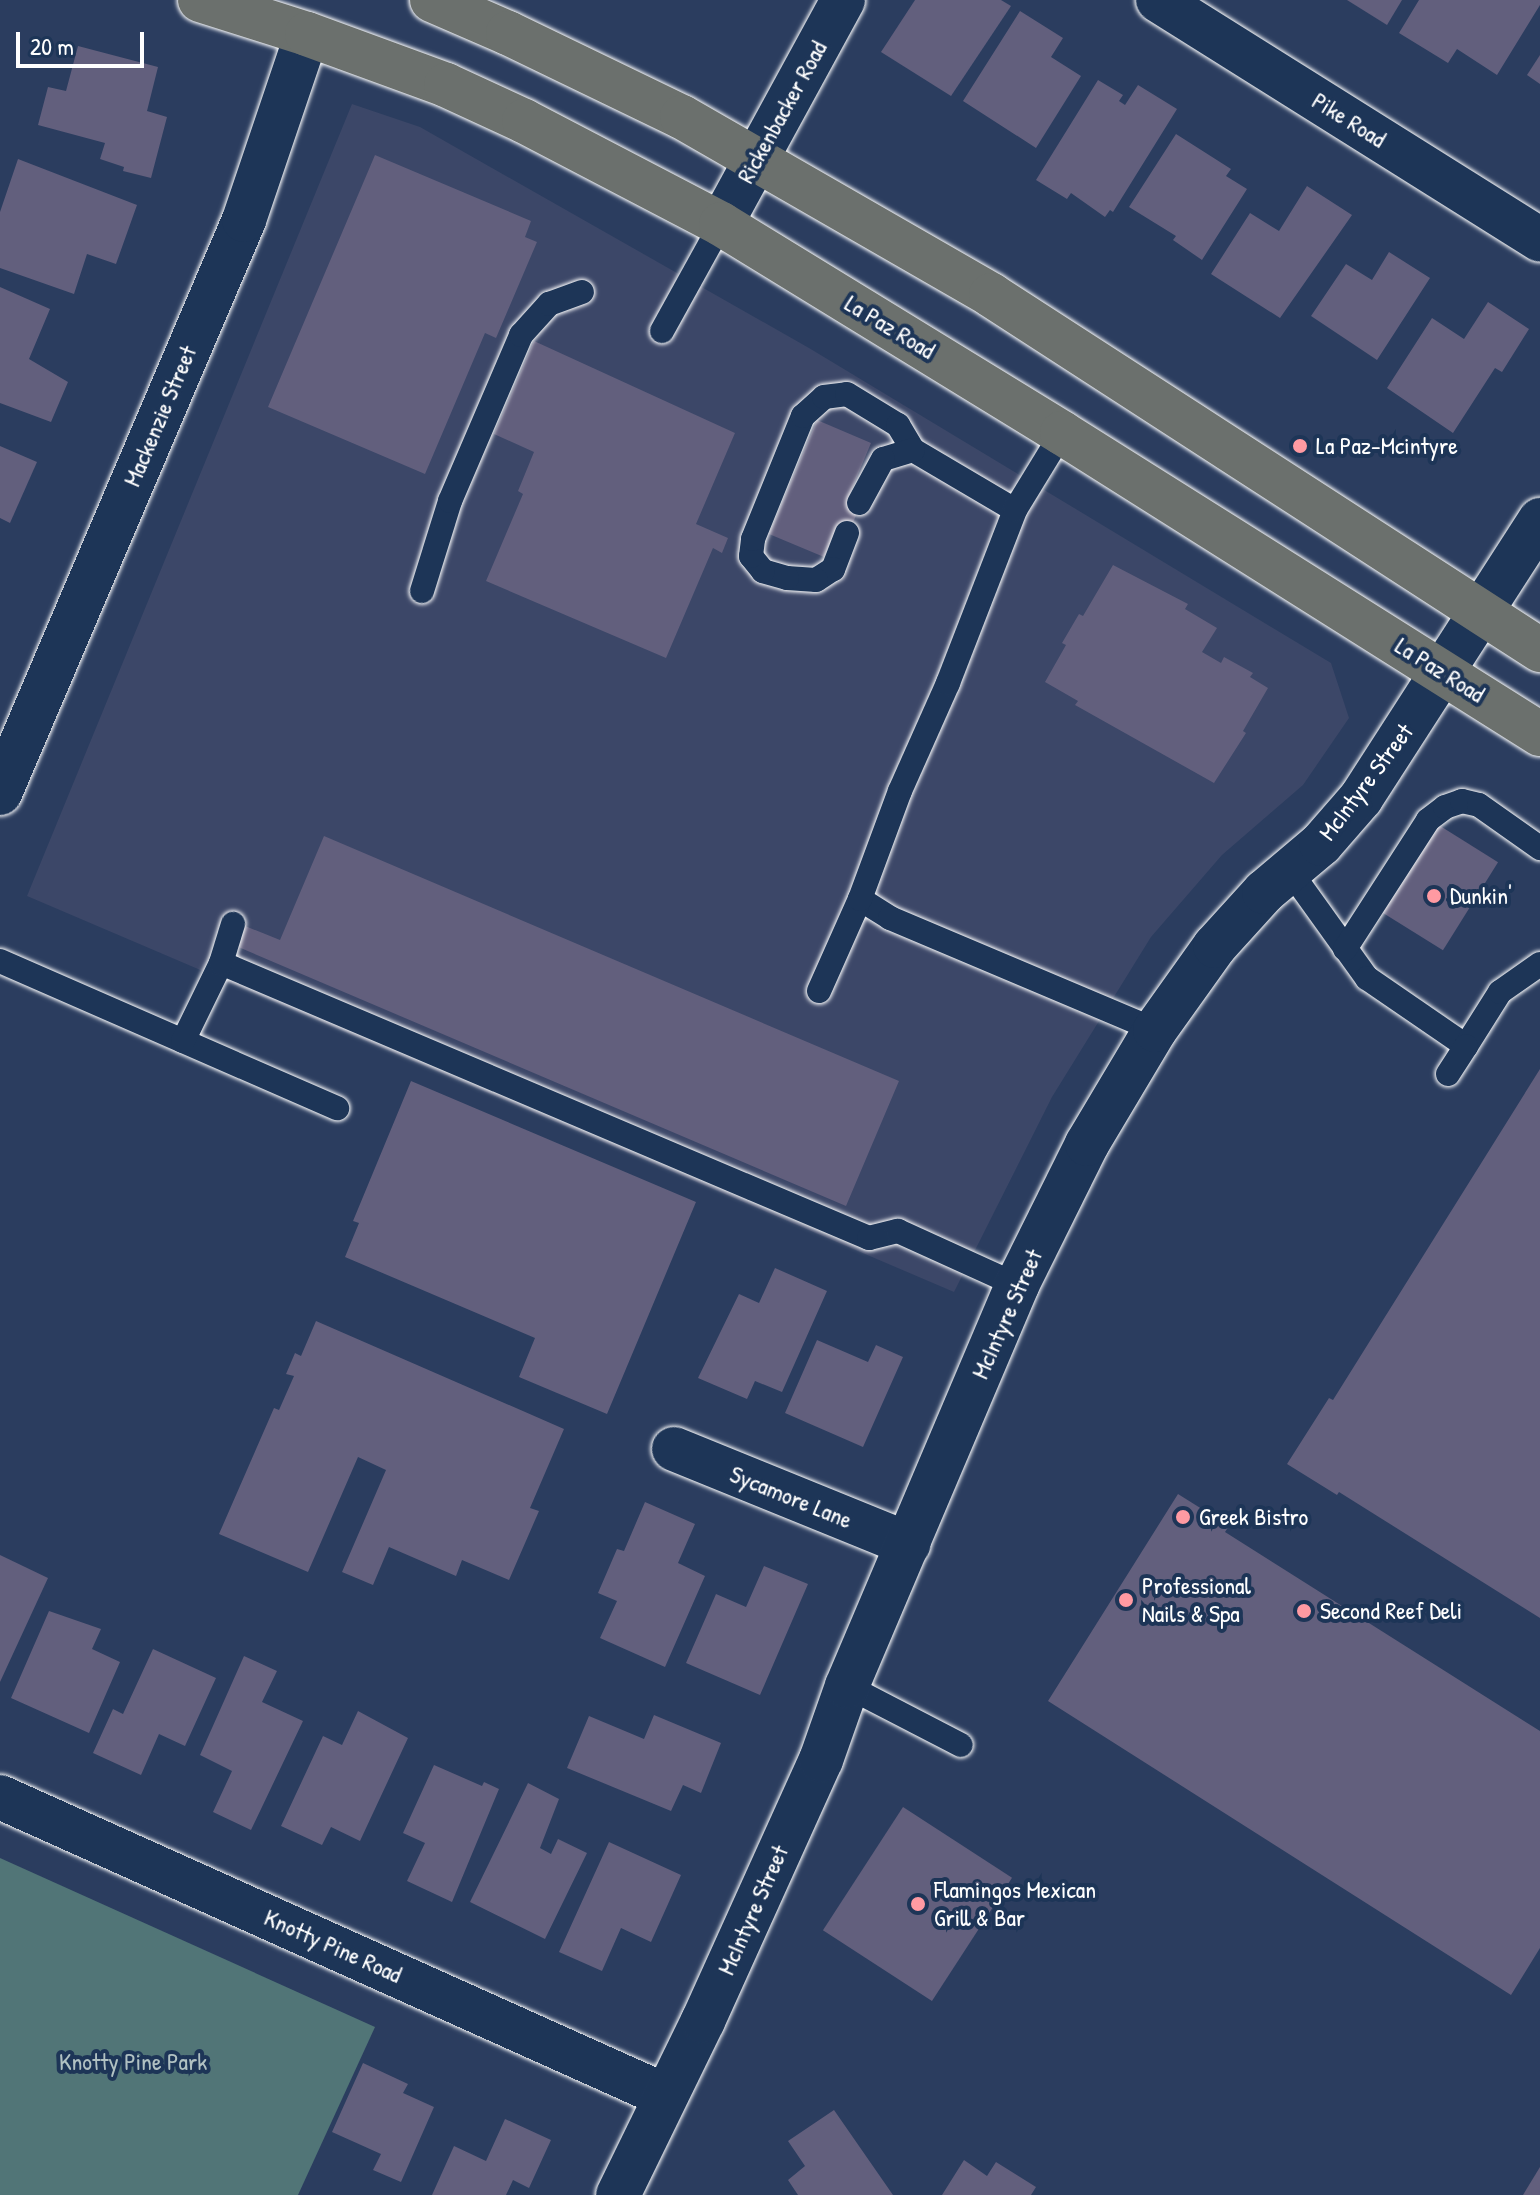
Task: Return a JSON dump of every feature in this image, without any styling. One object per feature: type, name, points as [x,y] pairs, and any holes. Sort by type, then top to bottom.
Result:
[{"type":"main road","name":"La Paz Road","points":[[200,0],[307,34],[446,85],[524,121],[721,224],[1062,433],[1540,734]]},
{"type":"main road","points":[[432,0],[669,110],[991,295],[1540,650]]},
{"type":"street","name":"Rickenbacker Road","points":[[721,224],[843,0]]},
{"type":"street","name":"Pike Road","points":[[1158,0],[1540,240]]},
{"type":"street","name":"Mackenzie Street","points":[[0,793],[244,220],[307,34]]},
{"type":"street","name":"McIntyre Street","points":[[618,2195],[821,1760],[847,1686],[1017,1285],[1087,1144],[1155,1030],[1215,946],[1264,892],[1321,844],[1361,798],[1483,614],[1540,520]]},
{"type":"street","name":"Sycamore Lane","points":[[674,1449],[908,1544]]},
{"type":"street","name":"Knotty Pine Road","points":[[0,1797],[666,2096]]},
{"type":"lane","points":[[662,331],[721,224]]},
{"type":"lane","points":[[422,591],[450,501],[521,335],[549,304],[582,292]]},
{"type":"lane","points":[[847,533],[833,569],[816,580],[787,578],[763,571],[751,556],[753,539],[803,416],[824,397],[847,394],[898,425],[913,450],[1015,510]]},
{"type":"lane","points":[[819,991],[860,899],[900,791],[948,683],[1015,510],[1062,433]]},
{"type":"lane","points":[[859,503],[883,459],[913,450]]},
{"type":"lane","points":[[1345,949],[1428,820],[1445,807],[1462,801],[1479,805],[1540,848]]},
{"type":"lane","points":[[1290,871],[1367,978],[1466,1046]]},
{"type":"lane","points":[[860,899],[890,918],[1155,1030]]},
{"type":"lane","points":[[183,1041],[221,963],[233,924]]},
{"type":"lane","points":[[0,961],[337,1108]]},
{"type":"lane","points":[[221,963],[869,1238],[898,1231],[1017,1285]]},
{"type":"lane","points":[[1448,1074],[1500,992],[1540,964]]},
{"type":"lane","points":[[847,1686],[961,1745]]},
{"type":"shaded area","points":[[352,104],[420,127],[809,348],[1331,663],[1349,718],[1303,785],[1222,855],[1151,937],[1052,1097],[954,1292],[27,896]]},
{"type":"green space","name":"Knotty Pine Park","points":[[0,1858],[375,2027],[298,2195],[0,2195]]},
{"type":"building","points":[[915,0],[1001,0],[1011,6],[951,96],[881,52]]},
{"type":"building","points":[[1347,0],[1402,0],[1387,25]]},
{"type":"building","points":[[1419,0],[1540,0],[1540,5],[1497,75],[1457,49],[1448,63],[1399,33]]},
{"type":"building","points":[[1020,11],[1063,38],[1051,57],[1081,76],[1036,148],[963,101]]},
{"type":"building","points":[[78,46],[158,67],[147,111],[167,117],[151,178],[123,171],[124,167],[100,159],[105,143],[38,125],[48,87],[66,91]]},
{"type":"building","points":[[1540,55],[1540,84],[1527,75]]},
{"type":"building","points":[[1098,80],[1123,95],[1119,101],[1125,105],[1138,85],[1177,109],[1113,212],[1110,210],[1105,217],[1071,193],[1067,199],[1036,180]]},
{"type":"building","points":[[1176,134],[1231,169],[1226,176],[1247,189],[1202,260],[1173,240],[1176,236],[1129,207]]},
{"type":"building","points":[[375,155],[531,221],[525,237],[537,242],[496,338],[485,333],[425,474],[268,407]]},
{"type":"building","points":[[18,159],[137,205],[116,264],[87,254],[74,294],[0,268],[0,212]]},
{"type":"building","points":[[1307,186],[1352,215],[1280,318],[1211,274],[1250,213],[1279,231]]},
{"type":"building","points":[[1389,252],[1430,278],[1377,360],[1311,316],[1346,264],[1372,280]]},
{"type":"building","points":[[0,287],[50,309],[29,359],[68,382],[51,422],[0,403]]},
{"type":"building","points":[[1488,302],[1529,329],[1502,372],[1495,368],[1453,433],[1387,388],[1432,318],[1464,339]]},
{"type":"building","points":[[534,341],[735,433],[696,524],[728,538],[722,553],[713,548],[666,658],[486,581],[523,494],[518,491],[534,452],[494,434]]},
{"type":"building","points":[[817,420],[871,443],[848,498],[861,504],[848,534],[836,529],[824,557],[769,534]]},
{"type":"building","points":[[0,446],[37,462],[10,523],[0,518]]},
{"type":"building","points":[[1113,565],[1188,604],[1185,609],[1217,628],[1202,652],[1221,663],[1224,657],[1253,673],[1250,677],[1268,688],[1243,731],[1246,733],[1214,783],[1075,705],[1078,701],[1045,682],[1066,645],[1062,643],[1079,614],[1083,616]]},
{"type":"building","name":"Dunkin'","points":[[1437,824],[1498,862],[1443,950],[1382,912]]},
{"type":"building","points":[[324,836],[899,1081],[846,1206],[236,946],[245,926],[280,940]]},
{"type":"building","points":[[1540,1069],[1540,1618],[1339,1492],[1337,1495],[1287,1464],[1329,1398],[1333,1400]]},
{"type":"building","points":[[411,1081],[696,1202],[607,1414],[519,1377],[535,1338],[345,1257],[359,1223],[353,1221]]},
{"type":"building","points":[[775,1268],[827,1291],[782,1392],[755,1381],[747,1399],[698,1378],[739,1294],[759,1303]]},
{"type":"building","points":[[316,1321],[564,1429],[530,1508],[539,1511],[509,1580],[462,1560],[456,1576],[389,1547],[373,1585],[342,1572],[386,1470],[358,1457],[308,1572],[219,1534],[274,1408],[279,1410],[294,1376],[286,1374],[295,1353],[301,1356]]},
{"type":"building","points":[[817,1340],[868,1362],[876,1345],[903,1357],[863,1447],[785,1413]]},
{"type":"building","points":[[1178,1494],[1229,1526],[1225,1532],[1540,1731],[1540,1948],[1511,1995],[1048,1701]]},
{"type":"building","points":[[645,1502],[695,1524],[678,1563],[705,1576],[665,1667],[600,1638],[617,1601],[598,1593],[617,1549],[624,1551]]},
{"type":"building","points":[[0,1555],[48,1578],[0,1682]]},
{"type":"building","points":[[764,1566],[808,1584],[760,1695],[686,1663],[716,1594],[746,1607]]},
{"type":"building","points":[[49,1611],[101,1629],[92,1649],[120,1662],[89,1733],[11,1698]]},
{"type":"building","points":[[153,1649],[216,1678],[185,1746],[159,1734],[141,1775],[93,1753],[113,1709],[123,1714]]},
{"type":"building","points":[[244,1656],[277,1671],[262,1702],[303,1721],[251,1830],[213,1812],[232,1771],[200,1755]]},
{"type":"building","points":[[358,1711],[408,1738],[360,1841],[331,1827],[322,1845],[281,1826],[323,1736],[342,1745]]},
{"type":"building","points":[[654,1715],[721,1743],[701,1793],[683,1785],[671,1811],[567,1768],[589,1716],[644,1739]]},
{"type":"building","points":[[434,1765],[482,1786],[484,1782],[499,1789],[452,1902],[407,1881],[425,1843],[403,1833]]},
{"type":"building","points":[[528,1783],[559,1799],[540,1848],[551,1854],[558,1839],[587,1853],[545,1939],[470,1902]]},
{"type":"building","name":"Flamingos Mexican Grill & Bar","points":[[903,1807],[1012,1878],[932,2001],[823,1930]]},
{"type":"building","points":[[609,1842],[681,1875],[651,1942],[621,1928],[602,1971],[559,1952]]},
{"type":"building","points":[[363,2063],[408,2084],[403,2093],[434,2107],[401,2182],[373,2170],[381,2154],[332,2132]]},
{"type":"building","points":[[834,2110],[893,2195],[798,2195],[788,2180],[805,2166],[788,2141]]},
{"type":"building","points":[[505,2119],[551,2140],[529,2188],[513,2180],[506,2195],[432,2195],[454,2146],[486,2161]]},
{"type":"building","points":[[964,2160],[987,2176],[996,2162],[1036,2187],[1031,2195],[942,2195]]},
{"type":"building","points":[[1540,2167],[1540,2195],[1523,2195]]},
{"type":"place","name":"La Paz-Mcintyre","points":[[1300,446]]},
{"type":"place","name":"Dunkin'","points":[[1434,896]]},
{"type":"place","name":"Greek Bistro","points":[[1183,1517]]},
{"type":"place","name":"Professional Nails & Spa","points":[[1126,1600]]},
{"type":"place","name":"Second Reef Deli","points":[[1304,1611]]},
{"type":"place","name":"Flamingos Mexican Grill & Bar","points":[[918,1904]]}]
